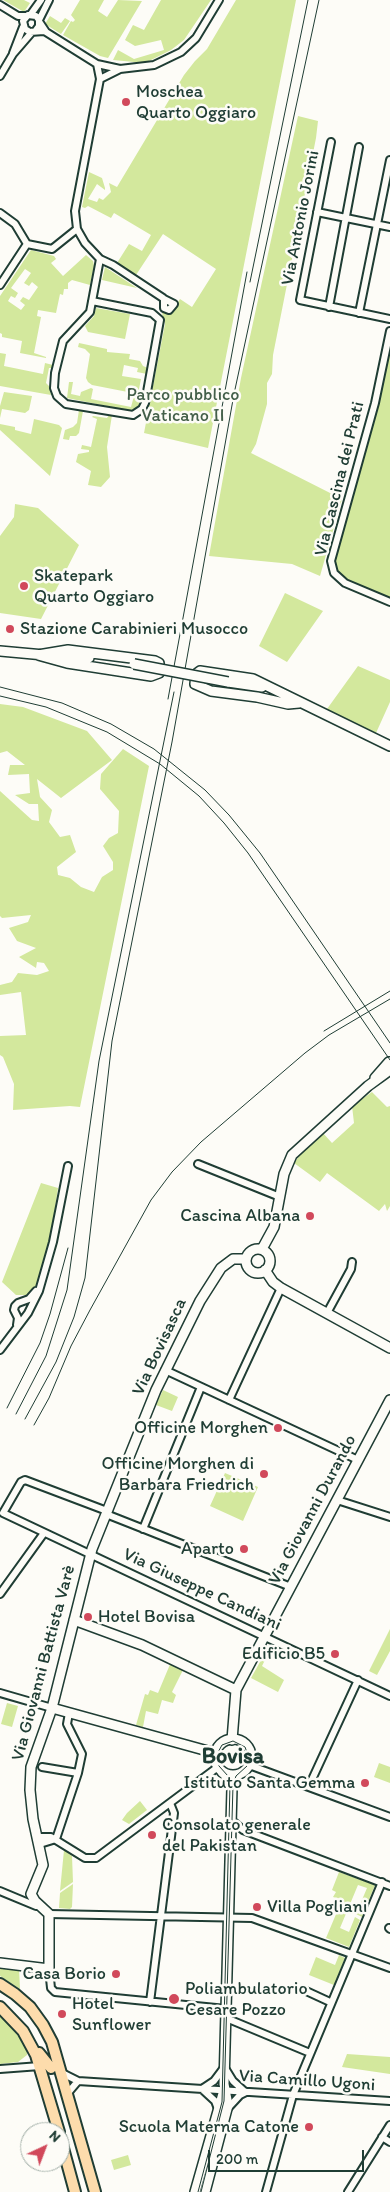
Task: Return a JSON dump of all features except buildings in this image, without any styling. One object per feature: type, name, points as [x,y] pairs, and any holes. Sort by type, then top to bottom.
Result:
[{"type":"main road","points":[[0,1984],[20,1998],[40,2020],[52,2042],[95,2192]]},
{"type":"main road","points":[[0,2007],[28,2039],[46,2067],[57,2122]]},
{"type":"main road","points":[[28,2039],[46,2067],[62,2073]]},
{"type":"main road","points":[[70,2172],[75,2192]]},
{"type":"street","points":[[0,76],[13,54],[23,25],[41,0]]},
{"type":"street","points":[[13,54],[40,22],[49,0]]},
{"type":"street","points":[[100,79],[120,69],[154,64],[181,52],[196,38],[219,0]]},
{"type":"street","points":[[0,4],[18,16],[23,25],[34,31],[46,32]]},
{"type":"street","points":[[18,16],[36,16],[46,32],[97,64],[120,69]]},
{"type":"street","points":[[97,64],[100,79],[75,211],[78,230],[85,243],[100,259],[113,265],[164,299]]},
{"type":"street","name":"Via Antonio Jorini","points":[[329,307],[300,300],[331,142]]},
{"type":"street","points":[[360,147],[329,307],[390,319]]},
{"type":"street","points":[[359,313],[390,160]]},
{"type":"street","points":[[317,212],[390,227]]},
{"type":"street","points":[[0,213],[15,224],[28,244],[50,249],[78,230]]},
{"type":"street","points":[[0,285],[28,244]]},
{"type":"street","points":[[92,301],[152,313],[160,320],[145,403],[142,409],[133,415],[66,404],[56,396],[54,388],[56,363],[63,340],[90,312],[92,301],[100,259]]},
{"type":"street","name":"Via Cascina dei Prati","points":[[390,331],[375,402],[331,561],[334,573],[345,583],[390,602]]},
{"type":"street","points":[[68,650],[106,653],[155,661],[159,663],[159,673],[151,676],[66,663],[38,655],[68,650]]},
{"type":"street","points":[[0,651],[107,659],[228,682],[271,687]]},
{"type":"street","points":[[299,703],[288,704],[202,688],[195,684],[196,674],[200,671],[253,679],[390,746]]},
{"type":"street","points":[[228,682],[262,698],[272,694],[271,687]]},
{"type":"street","points":[[368,1086],[389,1062]]},
{"type":"street","points":[[262,1249],[274,1227],[285,1170],[293,1153],[368,1086],[390,1070]]},
{"type":"street","points":[[198,1164],[280,1197]]},
{"type":"street","points":[[0,1350],[35,1299],[53,1242],[68,1166]]},
{"type":"street","points":[[253,1249],[262,1249],[269,1259],[265,1270],[257,1273],[246,1265],[246,1258],[253,1249]]},
{"type":"street","name":"Via Bovisasca","points":[[91,1554],[165,1370],[214,1276],[222,1266],[233,1259],[246,1258]]},
{"type":"street","points":[[327,1313],[352,1269],[352,1262]]},
{"type":"street","points":[[265,1270],[273,1282],[281,1288],[390,1348]]},
{"type":"street","points":[[14,1330],[18,1322],[15,1306],[33,1296],[39,1286]]},
{"type":"street","points":[[229,1400],[281,1288]]},
{"type":"street","points":[[22,1302],[26,1303],[29,1308]]},
{"type":"street","points":[[16,1314],[25,1316]]},
{"type":"street","points":[[165,1370],[358,1460]]},
{"type":"street","points":[[143,1529],[201,1387]]},
{"type":"street","name":"Via Giovanni Durando","points":[[236,1690],[390,1400]]},
{"type":"street","name":"Via Giuseppe Candiani","points":[[107,1513],[28,1481],[23,1481],[3,1513],[265,1636],[299,1655],[390,1696]]},
{"type":"street","points":[[337,1500],[390,1516]]},
{"type":"street","points":[[107,1513],[291,1587]]},
{"type":"street","points":[[0,1594],[44,1533]]},
{"type":"street","name":"Via Giovanni Battista Varè","points":[[31,1894],[43,1865],[37,1840],[30,1790],[91,1554]]},
{"type":"street","points":[[74,1620],[158,1651],[236,1690],[232,1740]]},
{"type":"street","points":[[309,1786],[358,1680]]},
{"type":"street","points":[[0,1693],[216,1753]]},
{"type":"street","points":[[56,1839],[78,1773],[82,1754],[67,1724],[69,1713]]},
{"type":"street","points":[[204,2192],[222,2111],[224,2090],[230,1878],[231,1835],[231,1814],[232,1788],[230,1779],[220,1769],[216,1753],[223,1742],[232,1740],[241,1741],[248,1748],[251,1756],[249,1765],[235,1778],[232,1788],[227,1800],[226,1825],[231,1835]]},
{"type":"street","points":[[249,1765],[390,1817]]},
{"type":"street","points":[[36,1766],[78,1773]]},
{"type":"street","points":[[220,1769],[232,1775],[242,1772]]},
{"type":"street","points":[[56,1839],[85,1858],[96,1858],[170,1803],[220,1769]]},
{"type":"street","points":[[150,2002],[174,1813],[170,1803]]},
{"type":"street","points":[[230,1878],[235,1859],[235,1823],[231,1814]]},
{"type":"street","points":[[235,1823],[243,1830],[390,1886]]},
{"type":"street","points":[[37,1840],[43,1843],[56,1839]]},
{"type":"street","points":[[266,2192],[293,2095],[350,1954],[382,1882]]},
{"type":"street","points":[[0,1891],[24,1902],[40,1906]]},
{"type":"street","points":[[24,1902],[31,1894],[49,1914],[252,1918],[263,1920],[390,1968]]},
{"type":"street","points":[[49,1914],[49,1968],[51,1988],[55,1992],[150,2002],[226,2013],[310,2054]]},
{"type":"street","points":[[0,1963],[49,1968]]},
{"type":"street","points":[[304,1990],[330,2002]]},
{"type":"street","points":[[22,2068],[30,2060],[34,2050]]},
{"type":"street","points":[[200,2089],[205,2088],[217,2078],[222,2071],[224,2063]]},
{"type":"street","points":[[224,2063],[232,2081],[247,2092]]},
{"type":"street","points":[[0,2070],[46,2067]]},
{"type":"street","points":[[62,2073],[78,2081],[67,2094]]},
{"type":"street","name":"Via Camillo Ugoni","points":[[78,2081],[389,2102]]},
{"type":"street","points":[[200,2089],[213,2098],[222,2111]]},
{"type":"street","points":[[195,2192],[222,2111],[242,2093],[247,2092]]},
{"type":"street","points":[[348,2192],[390,2125]]},
{"type":"street","points":[[382,2137],[390,2142]]},
{"type":"green space","points":[[3,0],[24,0],[30,3],[24,12]]},
{"type":"green space","points":[[80,0],[104,0],[98,11],[107,17],[118,0],[142,1],[108,58],[100,56],[63,35],[71,21],[75,20],[71,15]]},
{"type":"green space","points":[[161,0],[211,0],[184,40],[171,50],[145,63],[113,60],[118,50],[134,59],[164,50],[161,40],[135,46],[125,40],[133,25],[144,30]]},
{"type":"green space","name":"Parco pubblico Vaticano II","points":[[236,0],[296,0],[208,448],[144,433],[165,324],[162,313],[165,310],[171,312],[180,299],[192,307],[216,269],[163,234],[136,275],[117,263],[129,244],[142,251],[151,235],[114,213],[111,218],[88,206],[82,207],[89,172],[102,178],[105,190],[97,184],[88,199],[97,202],[99,198],[103,200],[111,192],[109,183],[117,187],[184,75],[207,49]]},
{"type":"green space","points":[[50,16],[61,23],[65,18],[70,21],[61,34],[45,24]]},
{"type":"green space","points":[[298,116],[318,121],[316,138],[273,355],[272,374],[267,383],[267,404],[256,444],[251,453],[342,499],[320,576],[292,564],[209,556],[241,378]]},
{"type":"green space","points":[[31,250],[54,256],[56,259],[51,263],[63,276],[86,255],[93,261],[94,266],[90,285],[72,280],[68,283],[68,289],[64,289],[63,295],[60,294],[56,313],[38,310],[37,316],[41,317],[34,353],[46,358],[20,353],[22,341],[2,337],[0,333],[0,296]],"holes":[[[25,269],[31,273],[24,283],[29,286],[32,282],[38,287],[29,300],[23,297],[20,301],[25,305],[21,310],[8,301],[11,296],[15,298],[18,293],[11,288]]]},
{"type":"green space","points":[[105,267],[137,288],[102,280]]},
{"type":"green space","points":[[96,308],[130,314],[125,339],[88,332],[85,326],[94,316]]},
{"type":"green space","points":[[79,343],[107,349],[107,352],[130,354],[129,359],[140,361],[143,366],[148,368],[147,374],[137,372],[138,368],[124,365],[122,376],[141,379],[138,394],[92,385],[88,382],[86,378],[90,354],[85,349],[78,347]]},
{"type":"green space","points":[[390,349],[390,598],[344,578],[336,569],[334,563],[379,402]]},
{"type":"green space","points":[[0,353],[6,354],[4,366],[43,374],[45,363],[53,365],[52,368],[49,368],[46,383],[49,386],[51,395],[0,386]]},
{"type":"green space","points":[[69,382],[73,382],[71,394],[80,396],[81,392],[93,389],[91,399],[131,407],[134,396],[143,398],[139,407],[131,411],[67,398]]},
{"type":"green space","points":[[4,392],[32,396],[29,410],[25,413],[2,409],[0,418],[0,406]]},
{"type":"green space","points":[[79,410],[83,411],[79,433],[76,436],[70,436],[69,440],[63,439],[65,430],[77,423]]},
{"type":"green space","points":[[109,415],[112,415],[107,447],[110,477],[101,487],[88,485],[91,471],[76,462],[78,454],[89,452],[89,450],[81,449],[82,445],[91,447],[97,419],[92,417],[107,418]]},
{"type":"green space","points":[[34,419],[59,425],[62,428],[50,476],[0,430],[0,424],[15,427],[15,430],[31,434]]},
{"type":"green space","points":[[15,504],[38,508],[79,545],[41,619],[0,613],[0,536],[14,517]]},
{"type":"green space","points":[[285,593],[323,611],[287,662],[259,646]]},
{"type":"green space","points":[[358,666],[390,680],[390,702],[376,733],[327,709]]},
{"type":"green space","points":[[0,704],[23,707],[87,731],[112,760],[61,798],[37,779],[40,797],[52,810],[49,822],[60,837],[70,835],[76,852],[57,867],[58,875],[70,878],[81,887],[94,892],[102,877],[113,870],[113,862],[103,846],[109,838],[118,833],[119,811],[100,789],[101,774],[123,749],[149,766],[80,1107],[13,1110],[14,1084],[3,1057],[0,1055],[0,1036],[26,1035],[21,992],[0,995],[0,985],[12,982],[18,973],[37,975],[49,971],[44,963],[37,962],[36,968],[19,957],[36,948],[17,941],[9,928],[28,922],[31,915],[2,918],[0,916],[0,791],[32,820],[39,821],[38,804],[29,804],[15,795],[30,793],[29,774],[8,775],[10,765],[25,765],[7,751],[0,753]]},
{"type":"green space","points":[[372,1092],[387,1107],[390,1106],[390,1206],[387,1211],[385,1204],[379,1211],[327,1173],[320,1182],[294,1163],[303,1151],[323,1133],[332,1143],[354,1123],[352,1106]]},
{"type":"green space","points":[[41,1183],[58,1188],[49,1249],[37,1286],[28,1295],[16,1295],[2,1282]]},
{"type":"green space","points":[[163,1390],[178,1397],[172,1411],[156,1405]]},
{"type":"green space","points":[[225,1473],[258,1487],[243,1521],[210,1506]]},
{"type":"green space","points":[[390,1629],[390,1651],[377,1675],[369,1671]]},
{"type":"green space","points":[[265,1653],[268,1654],[262,1666],[284,1680],[278,1692],[251,1678]]},
{"type":"green space","points":[[171,1662],[184,1668],[172,1692],[176,1695],[173,1703],[162,1700],[158,1714],[146,1711],[143,1727],[136,1725],[145,1694],[148,1695],[150,1690],[158,1693]]},
{"type":"green space","points":[[7,1703],[18,1706],[12,1727],[1,1724]]},
{"type":"green space","points":[[379,1763],[390,1767],[390,1783],[374,1777]]},
{"type":"green space","points":[[140,1801],[147,1810],[129,1824],[122,1820],[127,1813]]},
{"type":"green space","points":[[64,1850],[72,1856],[73,1882],[60,1891]]},
{"type":"green space","points":[[339,1872],[375,1885],[362,1917],[356,1914],[367,1888],[358,1885],[340,1928],[349,1932],[355,1917],[360,1920],[349,1947],[326,1938],[342,1900],[333,1897],[336,1892],[332,1890]]},
{"type":"green space","points":[[73,1884],[72,1907],[70,1909],[59,1908],[60,1893]]},
{"type":"green space","points":[[339,1955],[345,1958],[334,1985],[309,1975],[316,1957],[335,1965]]},
{"type":"green space","points":[[0,1967],[19,1969],[20,1989],[0,1976]]},
{"type":"green space","points":[[0,2015],[21,2039],[27,2049],[27,2055],[18,2062],[0,2064]]},
{"type":"green space","points":[[347,2054],[390,2057],[390,2074],[342,2067]]},
{"type":"green space","points":[[128,2155],[131,2165],[114,2170],[111,2160]]},
{"type":"tram line","points":[[198,2192],[222,2102],[230,1784],[228,1776],[219,1766],[216,1756],[222,1745],[233,1741],[245,1747],[249,1758],[247,1766],[236,1776],[233,1785],[224,2101],[201,2192]]},
{"type":"railway","points":[[250,282],[308,0]]},
{"type":"railway","points":[[25,1419],[56,1362],[74,1317],[85,1278],[112,1041],[172,742],[234,394],[319,0]]},
{"type":"railway","points":[[168,699],[247,272]]},
{"type":"railway","points":[[0,687],[62,703],[111,724],[154,749],[205,790],[229,815],[260,853],[390,1043]]},
{"type":"railway","points":[[16,1414],[46,1356],[67,1290],[99,1061],[174,692]]},
{"type":"railway","points":[[0,696],[46,707],[107,732],[160,764],[199,796],[248,853],[390,1060]]},
{"type":"railway","points":[[324,1031],[390,991]]},
{"type":"railway","points":[[34,1425],[49,1398],[71,1346],[90,1310],[151,1200],[172,1172],[201,1142],[305,1053],[329,1035],[390,999]]},
{"type":"railway","points":[[7,1408],[40,1343],[68,1248]]},
{"type":"place","name":"Moschea Quarto Oggiaro","points":[[126,102]]},
{"type":"place","name":"Skatepark Quarto Oggiaro","points":[[24,586]]},
{"type":"place","name":"Stazione Carabinieri Musocco","points":[[10,629]]},
{"type":"place","name":"Cascina Albana","points":[[310,1216]]},
{"type":"place","name":"Officine Morghen","points":[[278,1428]]},
{"type":"place","name":"Officine Morghen di Barbara Friedrich","points":[[264,1474]]},
{"type":"place","name":"Aparto","points":[[244,1549]]},
{"type":"place","name":"Hotel Bovisa","points":[[88,1617]]},
{"type":"place","name":"Edificio B5","points":[[335,1654]]},
{"type":"place","name":"Istituto Santa Gemma","points":[[365,1783]]},
{"type":"place","name":"Consolato generale del Pakistan","points":[[152,1835]]},
{"type":"place","name":"Villa Pogliani","points":[[257,1907]]},
{"type":"place","name":"Casa Borio","points":[[116,1974]]},
{"type":"place","name":"Poliambulatorio Cesare Pozzo","points":[[174,1999]]},
{"type":"place","name":"Hotel Sunflower","points":[[62,2014]]},
{"type":"place","name":"Scuola Materna Catone","points":[[309,2127]]},
{"type":"district","name":"Bovisa","points":[[233,1757]]}]
